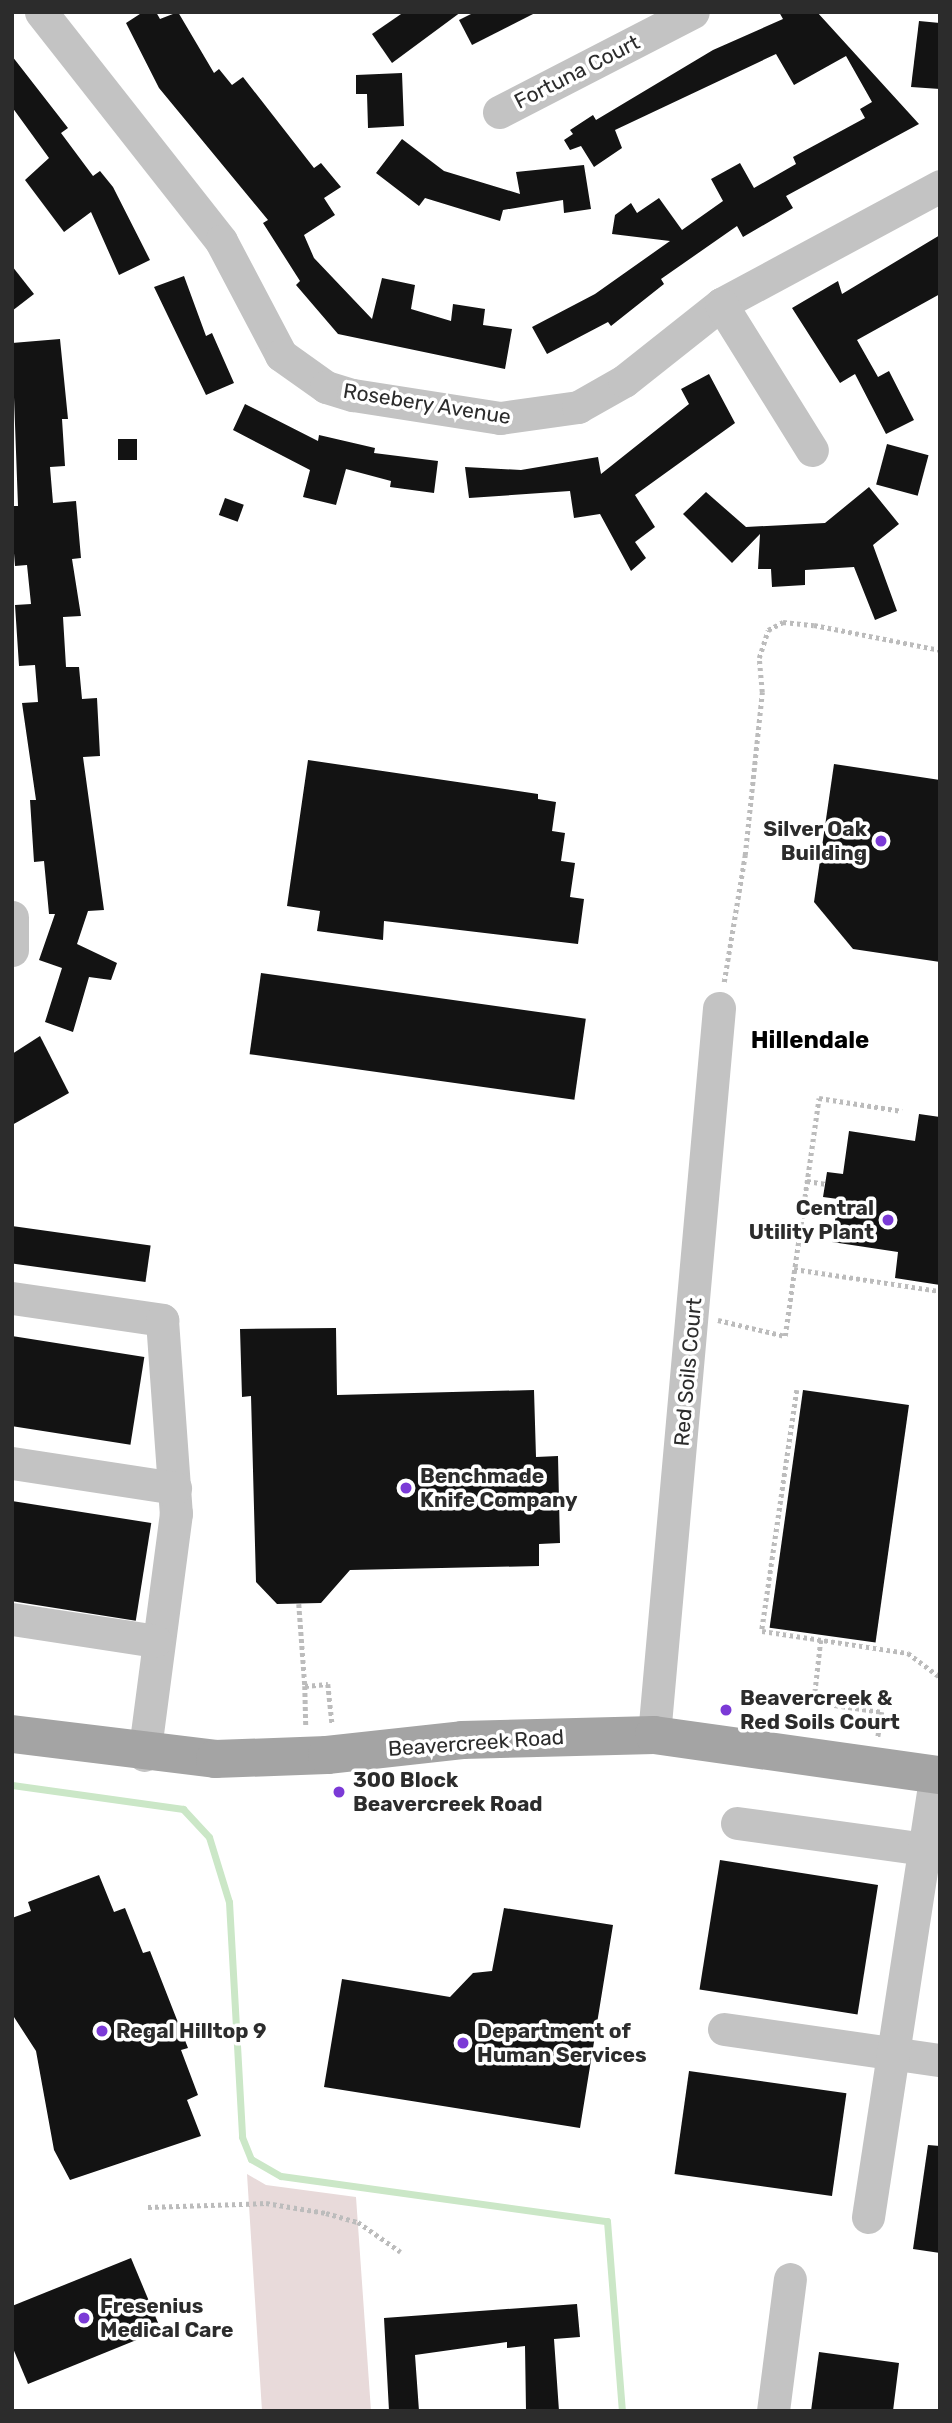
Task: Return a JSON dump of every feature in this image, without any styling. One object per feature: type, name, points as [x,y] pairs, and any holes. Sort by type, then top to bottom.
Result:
[{"type":"main road","name":"Beavercreek Road","points":[[12,1734],[144,1755],[277,1758],[462,1740],[654,1735],[938,1775]]},
{"type":"street","name":"Rosebery Avenue","points":[[41,12],[221,241],[281,355],[326,387],[500,418],[543,416],[607,392],[722,304],[940,186]]},
{"type":"street","name":"Fortuna Court","points":[[499,112],[692,12]]},
{"type":"street","points":[[722,304],[812,450]]},
{"type":"street","points":[[12,917],[12,950]]},
{"type":"street","name":"Red Soils Court","points":[[654,1735],[719,1008]]},
{"type":"street","points":[[12,1298],[162,1320],[175,1488],[155,1641],[144,1755]]},
{"type":"street","points":[[12,1463],[175,1488]]},
{"type":"street","points":[[12,1619],[155,1641]]},
{"type":"street","points":[[868,2217],[893,2053],[932,1849],[938,1775]]},
{"type":"street","points":[[737,1823],[932,1849]]},
{"type":"street","points":[[724,2029],[940,2060]]},
{"type":"street","points":[[773,2411],[790,2279]]},
{"type":"path","points":[[719,1008],[745,855],[762,692],[759,658],[768,630],[774,623],[794,623],[940,650]]},
{"type":"path","points":[[718,1320],[785,1336],[819,1098],[902,1111]]},
{"type":"path","points":[[807,1181],[825,1184]]},
{"type":"path","points":[[794,1269],[940,1291]]},
{"type":"path","points":[[797,1390],[762,1631],[908,1653],[940,1677]]},
{"type":"path","points":[[299,1604],[306,1727]]},
{"type":"path","points":[[821,1640],[814,1702],[882,1712],[878,1738]]},
{"type":"path","points":[[305,1686],[328,1684],[332,1724]]},
{"type":"path","points":[[148,2207],[266,2203],[326,2213],[358,2222],[401,2252]]},
{"type":"shaded area","points":[[247,2174],[266,2185],[356,2197],[371,2411],[262,2411]]},
{"type":"building","points":[[143,12],[156,12],[160,19],[178,12],[214,73],[219,69],[232,85],[243,77],[314,168],[321,163],[341,187],[324,198],[335,215],[304,235],[314,258],[372,319],[382,278],[415,285],[411,309],[451,321],[453,304],[485,309],[483,325],[512,329],[505,369],[338,334],[296,285],[300,281],[263,223],[268,220],[159,88],[126,23]]},
{"type":"building","points":[[404,12],[461,12],[392,63],[372,34]]},
{"type":"building","points":[[475,12],[537,12],[472,45],[459,20]]},
{"type":"building","points":[[779,12],[817,12],[919,124],[786,196],[793,208],[743,237],[737,226],[661,279],[664,284],[611,326],[608,322],[547,354],[532,327],[595,294],[670,241],[612,234],[615,215],[631,203],[637,213],[659,198],[682,230],[723,201],[711,179],[740,163],[754,188],[796,164],[793,157],[865,118],[860,109],[872,102],[846,56],[794,85],[776,54],[615,130],[622,148],[594,167],[581,146],[570,150],[564,140],[573,134],[570,130],[593,115],[596,120],[713,50],[783,19]]},
{"type":"building","points":[[919,21],[940,23],[940,89],[911,87]]},
{"type":"building","points":[[12,56],[68,128],[61,133],[93,176],[100,171],[113,187],[150,260],[119,275],[91,212],[64,232],[25,180],[49,158],[12,107]]},
{"type":"building","points":[[402,73],[404,126],[368,128],[367,94],[356,94],[356,75]]},
{"type":"building","points":[[402,139],[444,171],[520,194],[516,172],[584,165],[591,209],[564,213],[563,200],[503,210],[500,221],[425,198],[419,206],[376,173]]},
{"type":"building","points":[[940,235],[940,294],[857,340],[878,377],[889,371],[914,420],[886,434],[855,374],[840,383],[792,308],[838,281],[842,294]]},
{"type":"building","points":[[12,266],[34,294],[12,311]]},
{"type":"building","points":[[184,276],[206,336],[212,333],[234,383],[206,395],[154,287]]},
{"type":"building","points":[[60,339],[68,419],[62,419],[65,466],[50,467],[53,503],[76,501],[81,558],[72,559],[81,616],[63,617],[66,667],[79,667],[82,699],[97,698],[100,756],[83,757],[104,910],[88,911],[77,944],[117,963],[111,980],[89,977],[73,1032],[45,1022],[62,968],[39,960],[55,914],[49,914],[44,861],[34,862],[30,800],[36,800],[22,703],[38,702],[35,665],[19,666],[15,605],[31,604],[27,565],[15,566],[12,528],[12,506],[18,506],[12,343]]},
{"type":"building","points":[[709,374],[735,423],[635,495],[655,527],[635,542],[646,558],[631,571],[600,514],[574,518],[570,491],[469,498],[465,467],[521,470],[598,457],[601,474],[689,404],[681,389]]},
{"type":"building","points":[[245,404],[318,441],[319,435],[375,448],[374,453],[438,461],[434,493],[390,487],[391,481],[346,469],[336,505],[303,497],[310,470],[233,430]]},
{"type":"building","points":[[118,439],[137,439],[137,460],[118,460]]},
{"type":"building","points":[[887,444],[929,455],[918,496],[876,485]]},
{"type":"building","points":[[869,487],[899,524],[873,545],[897,611],[875,620],[854,567],[805,570],[805,585],[772,587],[771,569],[758,569],[760,534],[732,563],[683,514],[706,492],[746,527],[825,523]]},
{"type":"building","points":[[225,498],[244,505],[238,522],[219,515]]},
{"type":"building","points":[[308,760],[538,794],[538,799],[556,802],[552,831],[565,833],[561,861],[575,863],[570,897],[584,899],[578,944],[384,921],[383,940],[317,931],[320,911],[287,906]]},
{"type":"building","name":"Silver Oak Building","points":[[834,764],[940,780],[940,962],[853,949],[814,902]]},
{"type":"building","points":[[261,973],[586,1019],[574,1100],[250,1054]]},
{"type":"building","points":[[40,1036],[69,1093],[12,1125],[12,1054]]},
{"type":"building","name":"Central Utility Plant","points":[[919,1114],[940,1117],[940,1285],[895,1278],[898,1252],[832,1242],[838,1199],[823,1197],[827,1172],[843,1174],[849,1131],[915,1141]]},
{"type":"building","points":[[12,1226],[151,1245],[145,1282],[12,1263]]},
{"type":"building","name":"Benchmade Knife Company","points":[[336,1328],[337,1395],[534,1390],[536,1457],[558,1456],[560,1543],[539,1544],[539,1566],[350,1570],[321,1603],[277,1604],[256,1582],[251,1396],[242,1397],[240,1329]]},
{"type":"building","points":[[12,1336],[144,1357],[130,1445],[12,1426]]},
{"type":"building","points":[[803,1390],[909,1405],[876,1643],[770,1628]]},
{"type":"building","points":[[12,1501],[151,1523],[136,1621],[12,1601]]},
{"type":"building","points":[[720,1860],[878,1885],[858,2014],[700,1989]]},
{"type":"building","name":"Regal Hilltop 9","points":[[99,1875],[114,1912],[125,1908],[143,1953],[150,1951],[188,2048],[181,2050],[198,2095],[187,2100],[201,2136],[70,2180],[54,2150],[36,2051],[12,2014],[12,1918],[31,1911],[28,1902]]},
{"type":"building","name":"Department of Human Services","points":[[504,1908],[613,1925],[580,2128],[324,2087],[342,1979],[450,1997],[473,1973],[492,1971]]},
{"type":"building","points":[[689,2071],[846,2093],[832,2196],[675,2174]]},
{"type":"building","points":[[928,2145],[940,2146],[940,2253],[913,2249]]},
{"type":"building","name":"Fresenius Medical Care","points":[[131,2258],[161,2330],[28,2384],[12,2346],[12,2306]]},
{"type":"building","points":[[577,2304],[580,2337],[554,2339],[559,2411],[526,2411],[525,2346],[507,2348],[507,2342],[415,2355],[419,2411],[389,2411],[384,2318]]},
{"type":"building","points":[[819,2352],[899,2363],[893,2411],[811,2411]]},
{"type":"waterway","points":[[12,1785],[183,1809],[209,1837],[229,1902],[242,2137],[251,2159],[281,2176],[607,2221],[622,2411]]},
{"type":"place","name":"Silver Oak Building","points":[[881,841]]},
{"type":"place","name":"Central Utility Plant","points":[[888,1220]]},
{"type":"place","name":"Benchmade Knife Company","points":[[406,1488]]},
{"type":"place","name":"Beavercreek & Red Soils Court","points":[[726,1710]]},
{"type":"place","name":"300 Block Beavercreek Road","points":[[339,1792]]},
{"type":"place","name":"Regal Hilltop 9","points":[[102,2031]]},
{"type":"place","name":"Department of Human Services","points":[[463,2043]]},
{"type":"place","name":"Fresenius Medical Care","points":[[84,2318]]},
{"type":"district","name":"Hillendale","points":[[810,1041]]}]
